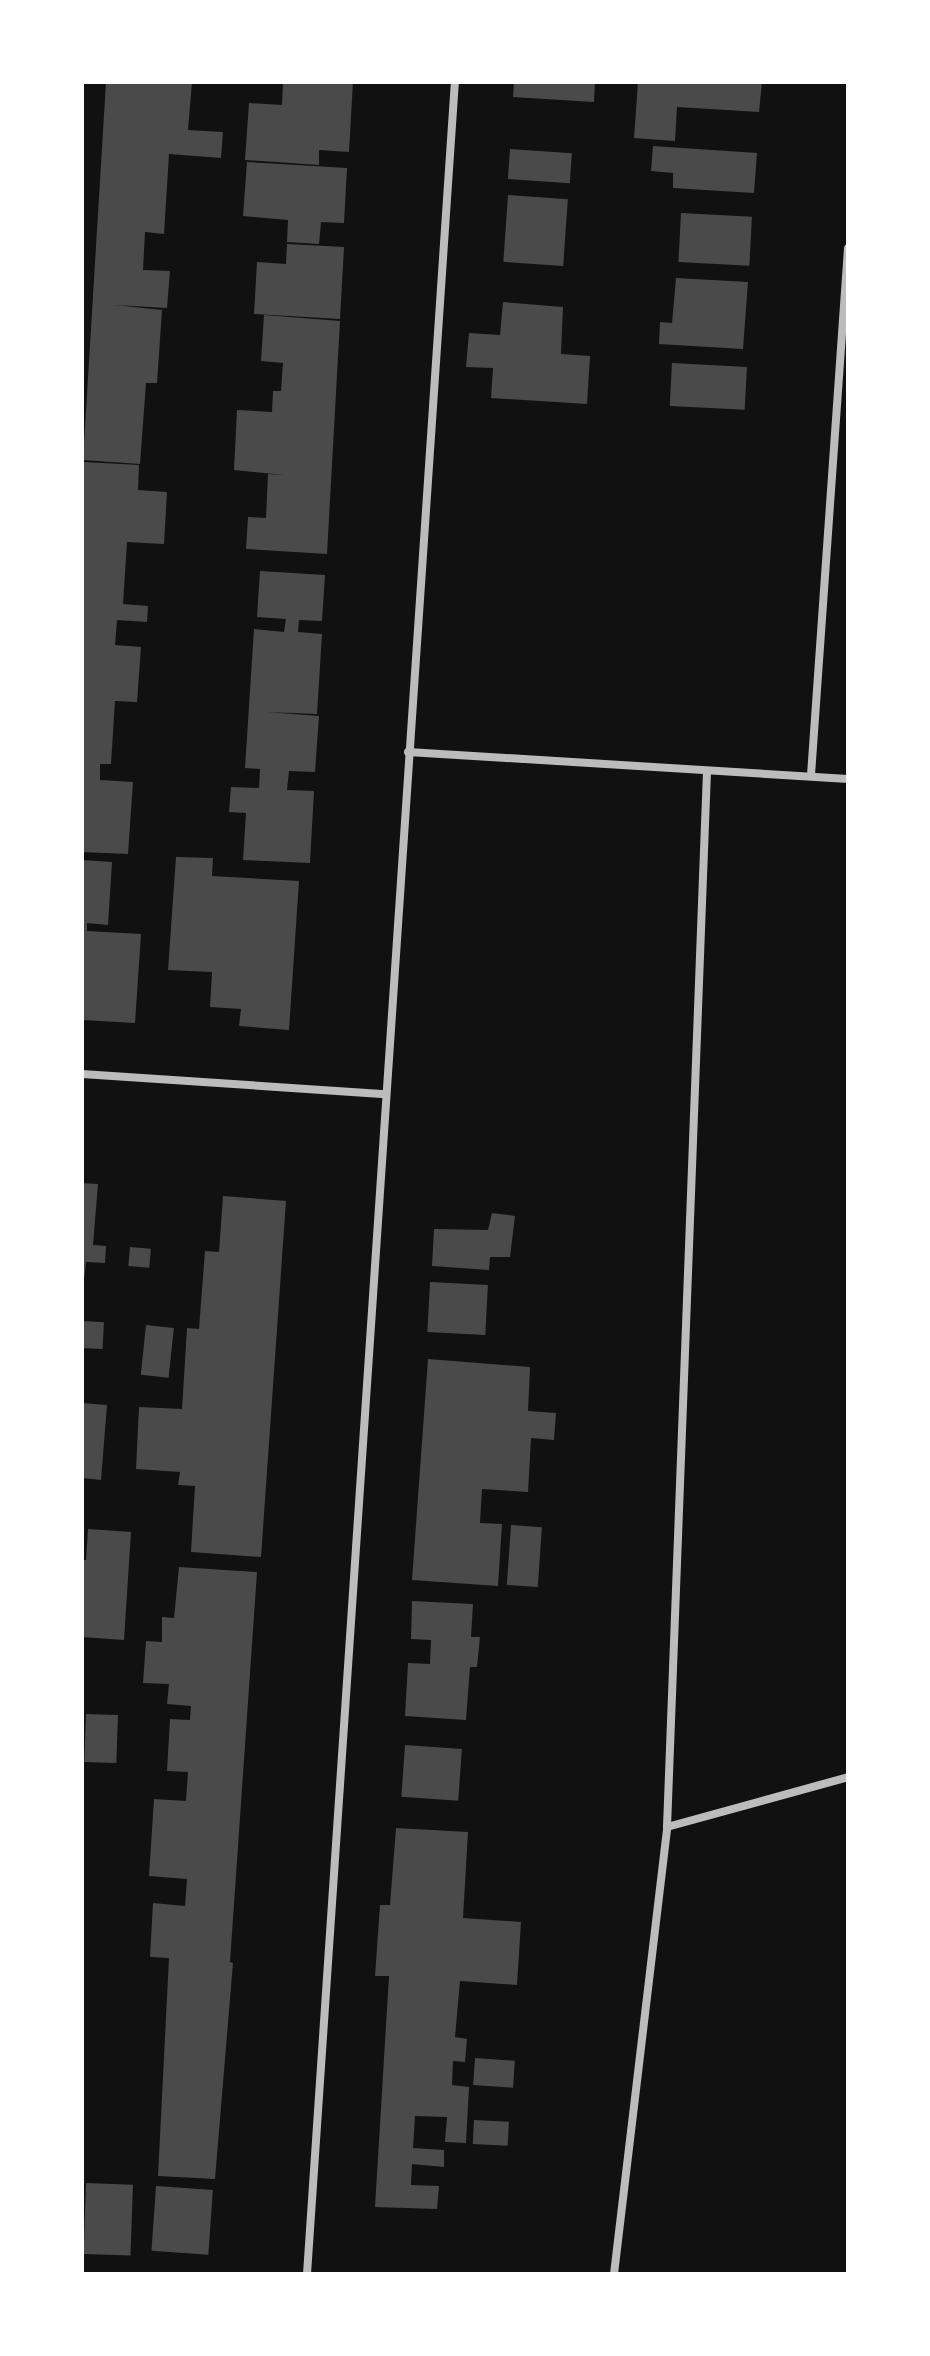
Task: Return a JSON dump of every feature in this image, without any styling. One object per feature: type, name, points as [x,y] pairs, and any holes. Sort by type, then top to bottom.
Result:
[{"type":"street","points":[[307,2274],[455,82]]},
{"type":"street","points":[[811,775],[848,248]]},
{"type":"street","points":[[408,752],[848,779]]},
{"type":"street","points":[[614,2274],[667,1827],[707,772]]},
{"type":"street","points":[[82,1074],[385,1094]]},
{"type":"street","points":[[667,1827],[848,1777]]},
{"type":"building","points":[[106,82],[192,82],[188,130],[223,132],[221,158],[169,154],[164,234],[145,232],[143,270],[170,271],[167,308],[115,305],[162,310],[157,383],[146,383],[140,464],[83,460]]},
{"type":"building","points":[[283,82],[353,82],[349,152],[319,150],[319,165],[245,160],[249,103],[282,105]]},
{"type":"building","points":[[514,82],[595,82],[594,102],[513,97]]},
{"type":"building","points":[[638,82],[762,82],[759,112],[677,107],[675,141],[634,138]]},
{"type":"building","points":[[653,146],[757,153],[754,193],[673,188],[673,173],[651,171]]},
{"type":"building","points":[[510,149],[572,153],[570,183],[508,179]]},
{"type":"building","points":[[247,162],[347,168],[344,223],[321,222],[319,244],[287,242],[288,220],[243,216]]},
{"type":"building","points":[[508,195],[568,199],[563,266],[503,262]]},
{"type":"building","points":[[681,213],[752,217],[749,266],[678,262]]},
{"type":"building","points":[[287,244],[344,247],[340,319],[254,314],[257,262],[286,264]]},
{"type":"building","points":[[676,278],[748,282],[743,349],[659,344],[660,322],[672,323]]},
{"type":"building","points":[[503,302],[563,307],[561,354],[590,356],[587,404],[491,398],[493,368],[466,367],[469,333],[500,335]]},
{"type":"building","points":[[264,315],[340,321],[327,554],[246,549],[248,517],[266,518],[268,474],[285,475],[234,470],[237,410],[272,412],[273,391],[281,391],[283,363],[261,361]]},
{"type":"building","points":[[672,363],[747,367],[745,410],[670,406]]},
{"type":"building","points":[[84,462],[139,465],[138,490],[167,492],[164,544],[127,542],[123,604],[148,606],[147,622],[117,620],[115,645],[141,647],[137,702],[115,701],[111,764],[100,764],[100,780],[133,782],[128,854],[82,852]]},
{"type":"building","points":[[260,571],[325,575],[322,621],[299,620],[298,632],[322,634],[317,714],[267,712],[319,716],[315,772],[289,771],[287,790],[314,791],[310,863],[243,860],[246,813],[229,812],[231,787],[259,788],[260,769],[245,768],[254,629],[284,632],[286,619],[257,617]]},
{"type":"building","points":[[176,857],[213,858],[212,876],[299,881],[289,1030],[239,1026],[241,1009],[210,1007],[212,972],[168,970]]},
{"type":"building","points":[[82,860],[112,862],[108,925],[87,923],[87,931],[141,934],[135,1023],[82,1020]]},
{"type":"building","points":[[82,1183],[98,1184],[93,1245],[106,1246],[105,1263],[86,1262],[84,1280]]},
{"type":"building","points":[[223,1196],[286,1201],[261,1557],[191,1552],[195,1486],[178,1485],[180,1472],[136,1469],[139,1407],[182,1409],[187,1328],[199,1329],[205,1251],[219,1252]]},
{"type":"building","points":[[492,1213],[515,1216],[510,1257],[490,1257],[489,1270],[432,1266],[434,1229],[488,1230]]},
{"type":"building","points":[[130,1247],[151,1249],[149,1268],[128,1266]]},
{"type":"building","points":[[430,1282],[488,1285],[485,1335],[427,1332]]},
{"type":"building","points":[[82,1321],[104,1322],[103,1349],[82,1348]]},
{"type":"building","points":[[146,1325],[174,1328],[169,1378],[141,1375]]},
{"type":"building","points":[[428,1359],[530,1367],[528,1411],[556,1413],[554,1440],[531,1438],[528,1492],[482,1489],[480,1523],[502,1524],[498,1586],[412,1580]]},
{"type":"building","points":[[82,1403],[107,1405],[101,1480],[82,1478]]},
{"type":"building","points":[[511,1525],[542,1527],[538,1587],[507,1585]]},
{"type":"building","points":[[88,1529],[131,1532],[124,1640],[82,1637],[82,1560],[86,1560]]},
{"type":"building","points":[[179,1567],[257,1572],[230,1962],[233,1963],[215,2179],[158,2176],[169,1958],[150,1957],[153,1903],[185,1906],[187,1879],[149,1876],[154,1799],[186,1801],[188,1772],[167,1771],[170,1719],[190,1720],[191,1706],[167,1704],[169,1684],[143,1683],[146,1641],[162,1642],[162,1617],[174,1618]]},
{"type":"building","points":[[412,1601],[473,1604],[471,1637],[480,1637],[477,1667],[470,1667],[466,1720],[405,1716],[408,1663],[430,1664],[431,1640],[411,1639]]},
{"type":"building","points":[[86,1714],[118,1715],[116,1763],[84,1762]]},
{"type":"building","points":[[405,1745],[462,1749],[458,1801],[401,1797]]},
{"type":"building","points":[[396,1828],[468,1832],[463,1918],[521,1922],[517,1985],[460,1981],[455,2037],[467,2039],[465,2062],[453,2061],[452,2085],[469,2087],[466,2143],[445,2142],[447,2117],[415,2116],[413,2148],[444,2150],[444,2167],[412,2164],[411,2185],[439,2186],[437,2209],[375,2207],[389,1976],[375,1976],[380,1905],[390,1905]]},
{"type":"building","points":[[475,2058],[515,2061],[513,2088],[473,2085]]},
{"type":"building","points":[[474,2120],[509,2122],[508,2146],[473,2144]]},
{"type":"building","points":[[86,2183],[133,2185],[130,2256],[84,2254]]},
{"type":"building","points":[[156,2186],[213,2190],[208,2255],[151,2251]]}]
